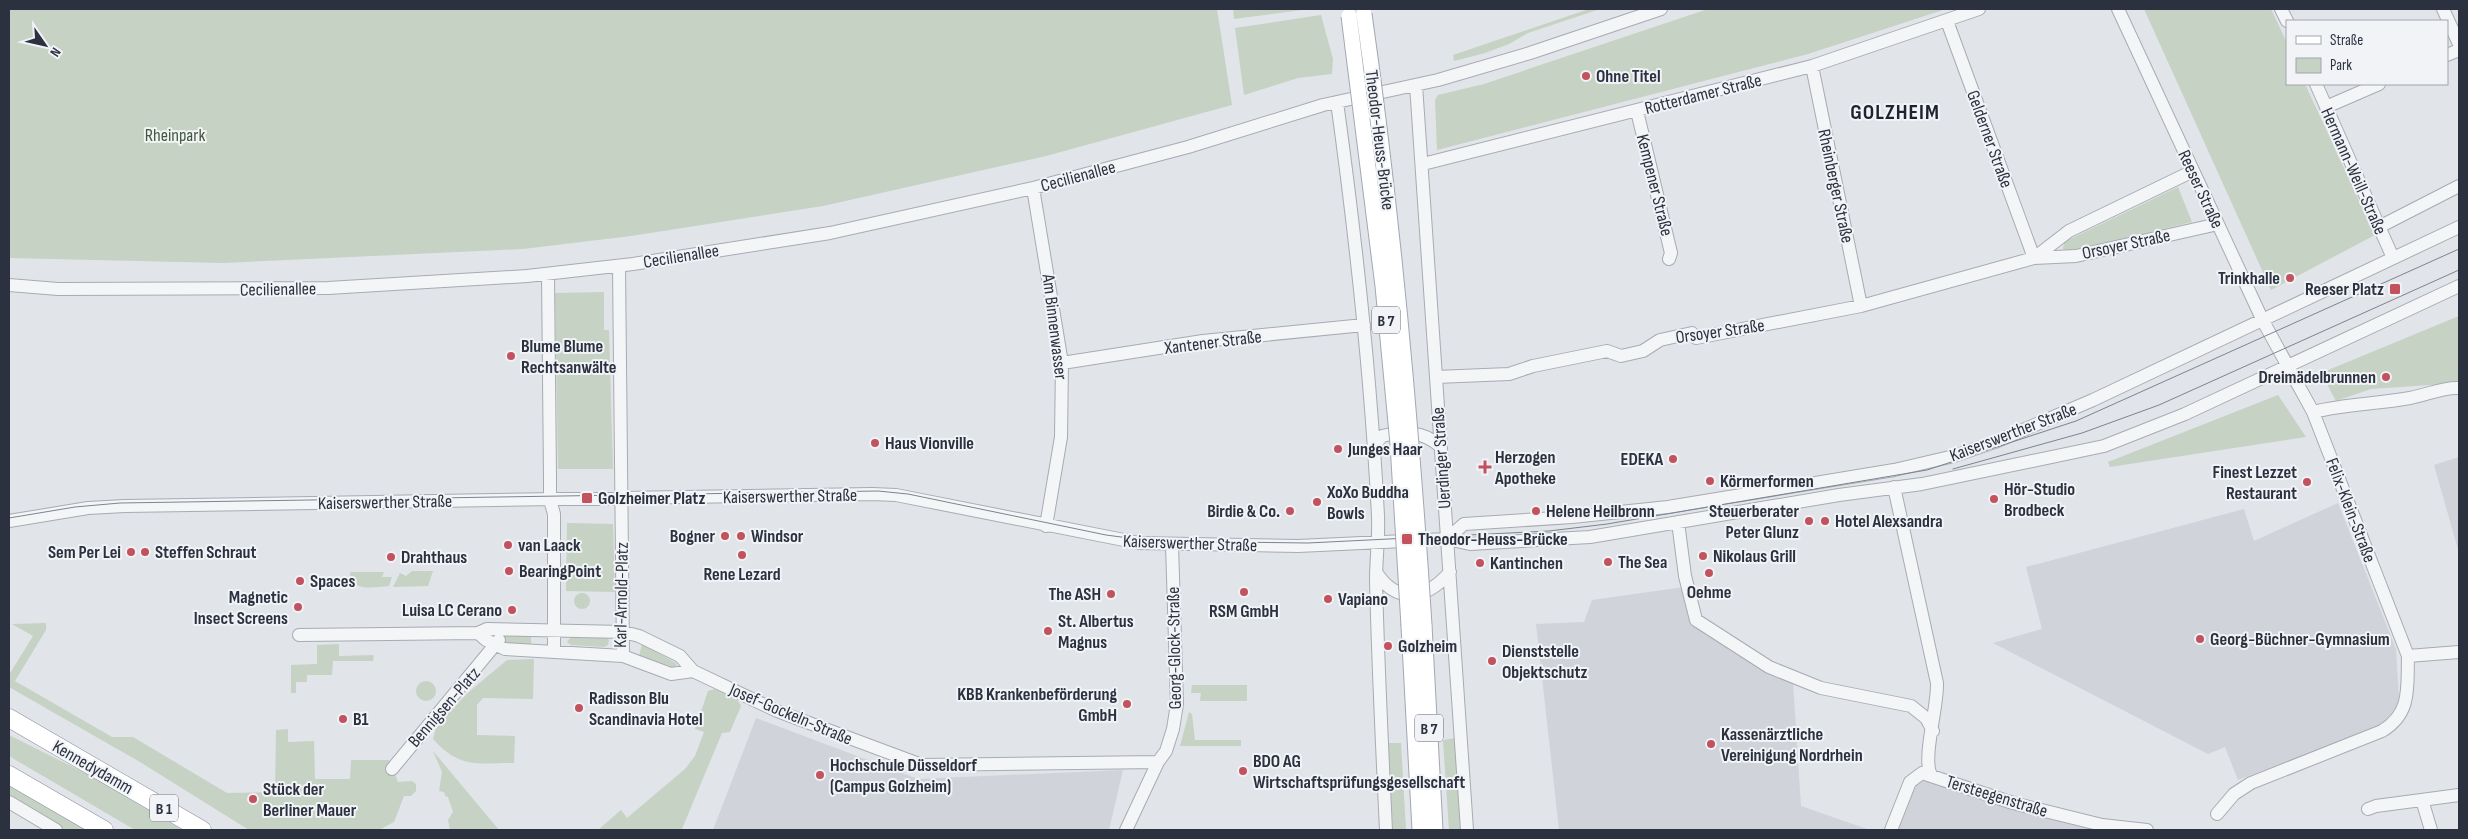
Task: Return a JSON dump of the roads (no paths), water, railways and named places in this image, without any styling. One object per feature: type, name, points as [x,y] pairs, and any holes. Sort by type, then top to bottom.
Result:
[{"type":"highway","name":"Kennedydamm","points":[[9,718],[202,830]]},
{"type":"highway","points":[[9,775],[104,830]]},
{"type":"main road","name":"Theodor-Heuss-Brücke","points":[[1356,12],[1416,625]]},
{"type":"main road","name":"B 7","points":[[1416,625],[1420,830]]},
{"type":"main road","name":"B 7","points":[[1416,625],[1435,830]]},
{"type":"street","points":[[1386,830],[1376,572],[1378,516],[1374,446],[1364,325],[1337,102],[1484,68],[1661,9]]},
{"type":"street","name":"Rotterdamer Straße","points":[[1423,164],[1812,66],[1979,9]]},
{"type":"street","name":"Reeser Straße","points":[[2118,9],[2263,321],[2289,367]]},
{"type":"street","points":[[2444,9],[2459,44]]},
{"type":"street","name":"Gelderner Straße","points":[[1947,21],[2034,258]]},
{"type":"street","name":"Rheinberger Straße","points":[[1812,66],[1861,306]]},
{"type":"street","name":"Uerdinger Straße","points":[[1416,85],[1468,830]]},
{"type":"street","name":"Hermann-Weill-Straße","points":[[2316,85],[2393,258]]},
{"type":"street","points":[[2326,107],[2377,85]]},
{"type":"street","name":"Cecilienallee","points":[[9,285],[58,288],[144,289],[328,288],[548,274],[619,266],[830,233],[1033,188],[1188,147],[1337,102]]},
{"type":"street","name":"Kempener Straße","points":[[1637,111],[1671,253],[1669,259]]},
{"type":"street","name":"Orsoyer Straße","points":[[2034,258],[2069,231],[2192,171]]},
{"type":"street","points":[[2379,227],[2459,186]]},
{"type":"street","name":"Am Binnenwasser","points":[[1033,188],[1062,363],[1061,437],[1046,526]]},
{"type":"street","name":"Orsoyer Straße","points":[[1436,377],[1509,374],[1533,366],[1607,351],[1621,356],[1642,351],[1660,340],[1692,334],[1696,338],[1861,306],[2034,258],[2076,256],[2218,224]]},
{"type":"street","name":"Kaiserswerther Straße","points":[[1447,539],[1464,524],[1572,517],[1668,507],[1894,470],[1954,456],[1995,442],[2093,400],[2459,227]]},
{"type":"street","points":[[619,266],[620,499]]},
{"type":"street","points":[[548,274],[550,500],[554,514],[554,650]]},
{"type":"street","name":"Kaiserswerther Straße","points":[[9,521],[79,509],[125,506],[896,495],[1114,540],[1172,545],[1298,546],[1447,539],[1470,544],[1574,539],[1922,484],[2104,446],[2185,414],[2459,286]]},
{"type":"street","name":"Xantener Straße","points":[[1062,363],[1203,341],[1364,325]]},
{"type":"street","name":"Felix-Klein-Straße","points":[[2289,367],[2313,412],[2408,656]]},
{"type":"street","points":[[2313,412],[2334,407],[2411,398],[2449,387],[2459,388]]},
{"type":"street","points":[[1374,446],[1382,436],[1418,433],[1429,437],[1440,446]]},
{"type":"street","name":"Tersteegenstraße","points":[[1894,487],[1936,683],[1933,731],[1927,764],[1931,775],[2013,804],[2102,824],[2146,830]]},
{"type":"street","name":"Karl-Arnold-Platz","points":[[478,633],[495,646],[505,649],[554,650],[622,656],[624,632],[620,499]]},
{"type":"street","points":[[1678,522],[1685,576],[1696,620],[1769,667],[1821,688],[1911,706],[1926,718],[1933,731]]},
{"type":"street","name":"Georg-Glock-Straße","points":[[1126,830],[1158,762],[1166,751],[1173,729],[1177,704],[1172,545]]},
{"type":"street","points":[[1376,572],[1383,583],[1391,589],[1407,595],[1431,590],[1438,586],[1450,572]]},
{"type":"street","points":[[299,635],[478,633],[487,629],[554,631]]},
{"type":"street","points":[[495,646],[500,638],[512,630]]},
{"type":"street","name":"Josef-Gockeln-Straße","points":[[554,631],[624,632],[639,636],[680,656],[693,671],[783,714],[922,765],[1158,762]]},
{"type":"street","name":"Bennigsen-Platz","points":[[392,769],[417,736],[495,646]]},
{"type":"street","points":[[2217,814],[2234,794],[2251,782],[2382,731],[2392,725],[2406,703],[2408,656],[2459,652]]},
{"type":"street","points":[[622,656],[671,674],[693,671]]},
{"type":"street","points":[[1891,830],[1910,782],[1919,774],[1931,775]]},
{"type":"street","points":[[2368,810],[2376,806],[2459,795]]},
{"type":"street","points":[[2422,800],[2431,830]]},
{"type":"street","points":[[9,802],[56,830]]},
{"type":"tram line","points":[[9,518],[75,507],[120,503],[878,491],[908,494],[1106,535],[1151,541],[1308,543],[1549,531],[1607,524],[1927,470],[2076,421],[2459,249]]},
{"type":"tram line","points":[[1953,469],[2082,433],[2159,405],[2459,270]]},
{"type":"place","name":"Ohne Titel","points":[[1586,76]]},
{"type":"place","name":"Trinkhalle","points":[[2290,278]]},
{"type":"place","name":"Reeser Platz","points":[[2395,289]]},
{"type":"place","name":"Blume Blume Rechtsanwälte","points":[[511,356]]},
{"type":"place","name":"Dreimädelbrunnen","points":[[2386,377]]},
{"type":"place","name":"Haus Vionville","points":[[875,443]]},
{"type":"place","name":"Junges Haar","points":[[1338,449]]},
{"type":"place","name":"EDEKA","points":[[1673,459]]},
{"type":"place","name":"Herzogen Apotheke","points":[[1485,467]]},
{"type":"place","name":"Körmerformen","points":[[1710,481]]},
{"type":"place","name":"Finest Lezzet Restaurant","points":[[2307,482]]},
{"type":"place","name":"Golzheimer Platz","points":[[587,498]]},
{"type":"place","name":"Hör-Studio Brodbeck","points":[[1994,499]]},
{"type":"place","name":"XoXo Buddha Bowls","points":[[1317,502]]},
{"type":"place","name":"Birdie & Co.","points":[[1290,511]]},
{"type":"place","name":"Helene Heilbronn","points":[[1536,511]]},
{"type":"place","name":"Steuerberater Peter Glunz","points":[[1809,521]]},
{"type":"place","name":"Hotel Alexsandra","points":[[1825,521]]},
{"type":"place","name":"Bogner","points":[[725,536]]},
{"type":"place","name":"Windsor","points":[[741,536]]},
{"type":"place","name":"Theodor-Heuss-Brücke","points":[[1407,539]]},
{"type":"place","name":"van Laack","points":[[508,545]]},
{"type":"place","name":"Sem Per Lei","points":[[131,552]]},
{"type":"place","name":"Steffen Schraut","points":[[145,552]]},
{"type":"place","name":"Rene Lezard","points":[[742,555]]},
{"type":"place","name":"Nikolaus Grill","points":[[1703,556]]},
{"type":"place","name":"Drahthaus","points":[[391,557]]},
{"type":"place","name":"The Sea","points":[[1608,562]]},
{"type":"place","name":"Kantinchen","points":[[1480,563]]},
{"type":"place","name":"BearingPoint","points":[[509,571]]},
{"type":"place","name":"Oehme","points":[[1709,573]]},
{"type":"place","name":"Spaces","points":[[300,581]]},
{"type":"place","name":"RSM GmbH","points":[[1244,592]]},
{"type":"place","name":"The ASH","points":[[1111,594]]},
{"type":"place","name":"Vapiano","points":[[1328,599]]},
{"type":"place","name":"Magnetic Insect Screens","points":[[298,607]]},
{"type":"place","name":"Luisa LC Cerano","points":[[512,610]]},
{"type":"place","name":"St. Albertus Magnus","points":[[1048,631]]},
{"type":"place","name":"Georg-Büchner-Gymnasium","points":[[2200,639]]},
{"type":"place","name":"Golzheim","points":[[1388,646]]},
{"type":"place","name":"Dienststelle Objektschutz","points":[[1492,661]]},
{"type":"place","name":"KBB Krankenbeförderung GmbH","points":[[1127,704]]},
{"type":"place","name":"Radisson Blu Scandinavia Hotel","points":[[579,708]]},
{"type":"place","name":"B1","points":[[343,719]]},
{"type":"place","name":"Kassenärztliche Vereinigung Nordrhein","points":[[1711,744]]},
{"type":"place","name":"BDO AG Wirtschaftsprüfungsgesellschaft","points":[[1243,771]]},
{"type":"place","name":"Hochschule Düsseldorf (Campus Golzheim)","points":[[820,775]]},
{"type":"place","name":"Stück der Berliner Mauer","points":[[253,799]]},
{"type":"district","name":"GOLZHEIM","points":[[1895,111]]},
{"type":"park label","name":"Rheinpark","points":[[175,135]]}]
